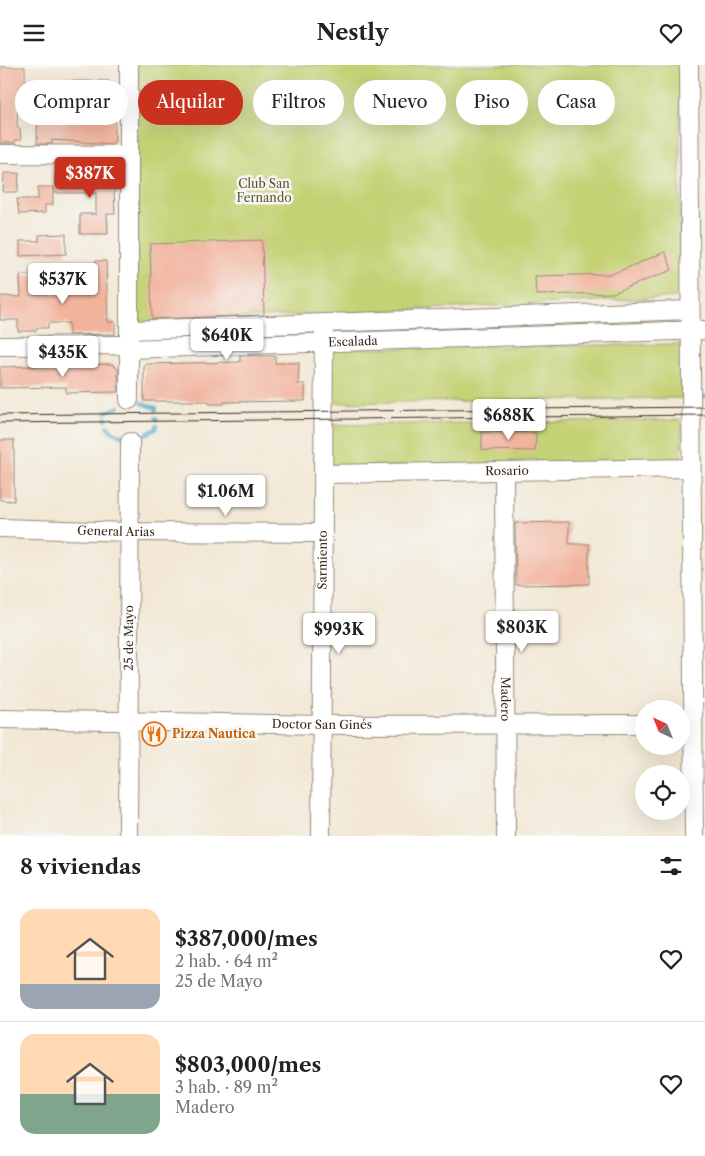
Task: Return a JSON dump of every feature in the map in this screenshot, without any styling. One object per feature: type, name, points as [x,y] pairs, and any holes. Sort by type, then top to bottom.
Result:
[{"type":"street","points":[[128,399],[130,349],[129,65]]},
{"type":"street","points":[[690,65],[698,147],[690,310],[699,331],[698,444],[691,468],[694,836]]},
{"type":"street","points":[[0,154],[129,155]]},
{"type":"street","name":"Escalada","points":[[130,330],[324,318],[690,310]]},
{"type":"street","name":"Sarmiento","points":[[321,836],[324,318]]},
{"type":"street","name":"Escalada","points":[[0,345],[121,345],[130,349],[699,331]]},
{"type":"street","name":"25 de Mayo","points":[[128,836],[127,721],[130,442]]},
{"type":"street","name":"Rosario","points":[[323,474],[691,468]]},
{"type":"street","name":"Madero","points":[[504,471],[507,725],[506,836]]},
{"type":"street","name":"General Arias","points":[[0,528],[129,532],[323,533]]},
{"type":"street","name":"Doctor San Ginés","points":[[0,719],[322,725],[635,724]]},
{"type":"green space","name":"Club San Fernando","points":[[138,65],[680,65],[680,297],[137,323]]},
{"type":"green space","points":[[681,344],[682,398],[331,403],[330,349]]},
{"type":"green space","points":[[682,420],[681,462],[330,467],[329,425]]},
{"type":"building","points":[[0,67],[25,67],[25,80],[15,80],[15,125],[17,125],[17,128],[20,128],[21,140],[15,140],[15,143],[0,143]]},
{"type":"building","points":[[37,125],[115,125],[115,141],[112,144],[52,140],[52,144],[37,144]]},
{"type":"building","points":[[4,173],[19,173],[18,192],[3,192]]},
{"type":"building","points":[[55,173],[69,174],[69,177],[96,177],[96,173],[108,173],[108,188],[114,187],[115,214],[107,214],[108,234],[80,234],[80,214],[96,214],[96,193],[54,193]]},
{"type":"building","points":[[38,187],[53,187],[53,205],[45,205],[45,213],[19,214],[17,199],[38,199]]},
{"type":"building","points":[[66,234],[66,254],[20,256],[20,241],[39,241],[39,235]]},
{"type":"building","points":[[262,240],[264,315],[152,319],[150,244]]},
{"type":"building","points":[[665,252],[672,270],[613,293],[536,295],[535,276],[612,274]]},
{"type":"building","points":[[95,261],[106,261],[108,322],[115,322],[115,334],[69,335],[69,323],[48,323],[48,328],[37,328],[36,331],[18,331],[18,320],[0,320],[0,296],[21,297],[20,275],[35,275],[35,294],[59,293],[59,287],[78,286],[78,274],[95,273]]},
{"type":"building","points":[[240,356],[275,356],[275,363],[299,363],[298,384],[305,384],[305,401],[224,402],[224,404],[209,404],[209,401],[144,401],[144,367],[147,364],[240,362]]},
{"type":"building","points":[[112,364],[118,369],[118,392],[66,393],[66,387],[0,388],[0,367]]},
{"type":"building","points":[[482,432],[536,433],[535,451],[482,450]]},
{"type":"building","points":[[0,440],[14,440],[14,501],[0,500]]},
{"type":"building","points":[[569,522],[569,544],[589,544],[589,584],[516,585],[515,523]]},
{"type":"waterway","points":[[142,403],[156,408],[156,410]]},
{"type":"waterway","points":[[106,412],[119,407]]},
{"type":"waterway","points":[[107,426],[113,432],[123,436]]},
{"type":"waterway","points":[[142,436],[156,429],[157,426]]},
{"type":"tram line","points":[[0,415],[705,407]]},
{"type":"tram line","points":[[0,423],[705,415]]},
{"type":"place","name":"Pizza Nautica","points":[[154,734]]}]
